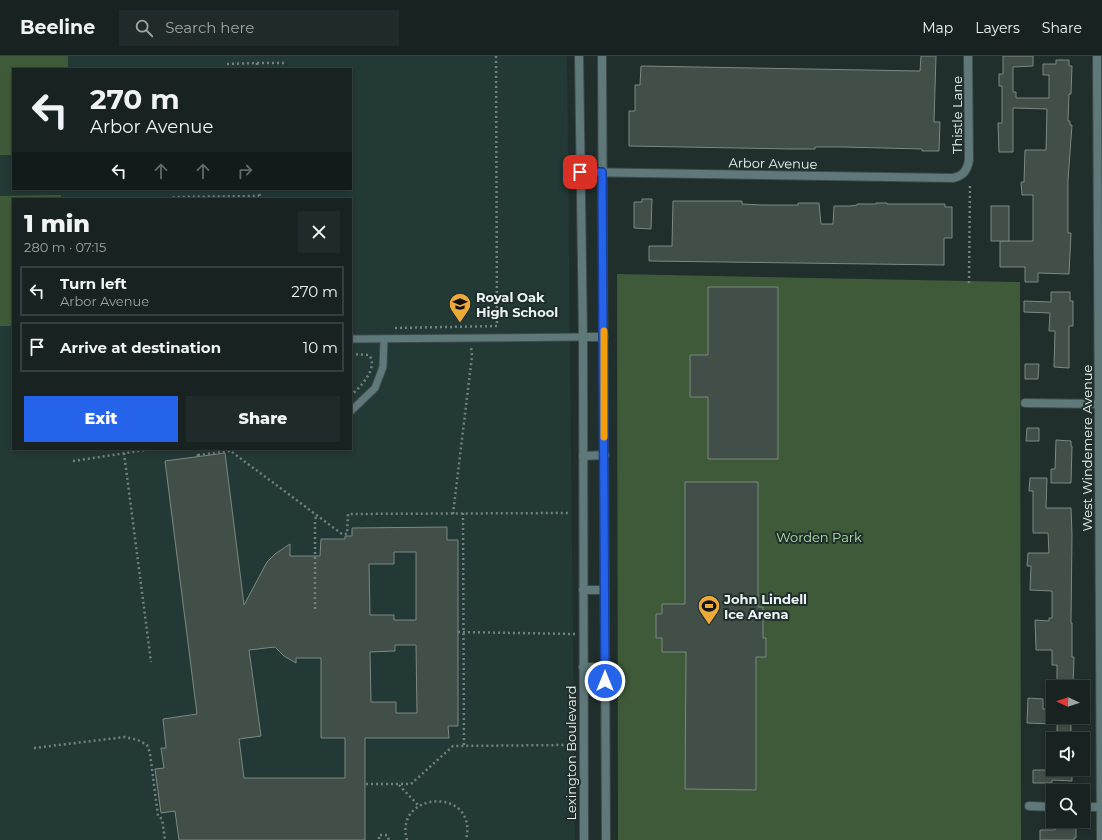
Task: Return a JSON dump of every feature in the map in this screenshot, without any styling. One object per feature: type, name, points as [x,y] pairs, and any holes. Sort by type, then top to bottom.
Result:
[{"type":"street","name":"Lexington Boulevard","points":[[579,56],[583,337],[584,840]]},
{"type":"street","points":[[602,56],[606,840]]},
{"type":"street","name":"Thistle Lane","points":[[964,173],[968,167],[969,160],[968,56]]},
{"type":"street","name":"West Windemere Avenue","points":[[1097,56],[1101,404],[1101,840]]},
{"type":"street","name":"Arbor Avenue","points":[[580,172],[953,178],[960,177],[964,173]]},
{"type":"street","points":[[583,337],[604,337]]},
{"type":"street","points":[[1025,403],[1101,404]]},
{"type":"street","points":[[583,456],[605,456]]},
{"type":"street","points":[[583,590],[605,590]]},
{"type":"street","name":"Lexington Boulevard","points":[[583,666],[605,667]]},
{"type":"street","points":[[1029,806],[1046,807]]},
{"type":"street","points":[[1090,807],[1101,807]]},
{"type":"lane","points":[[352,339],[583,337]]},
{"type":"lane","points":[[352,410],[375,388],[383,367],[384,339]]},
{"type":"path","points":[[391,328],[497,326],[496,56]]},
{"type":"path","points":[[257,63],[257,68]]},
{"type":"path","points":[[227,64],[286,63]]},
{"type":"path","points":[[969,283],[970,184]]},
{"type":"path","points":[[172,198],[260,197]]},
{"type":"path","points":[[453,514],[472,356],[471,327]]},
{"type":"path","points":[[352,354],[369,355],[372,361],[370,370],[363,382],[352,394]]},
{"type":"path","points":[[72,461],[145,450]]},
{"type":"path","points":[[197,450],[198,456],[229,450],[342,534],[348,534],[348,514],[568,513]]},
{"type":"path","points":[[124,453],[151,662]]},
{"type":"path","points":[[463,513],[464,746]]},
{"type":"path","points":[[315,609],[316,516]]},
{"type":"path","points":[[458,632],[576,634]]},
{"type":"path","points":[[34,748],[125,737],[138,740],[147,745],[150,753],[158,816],[162,819],[165,840]]},
{"type":"path","points":[[366,784],[411,784],[453,746],[570,745]]},
{"type":"path","points":[[398,784],[419,806]]},
{"type":"path","points":[[407,840],[406,834],[408,821],[419,806],[430,801],[444,801],[457,808],[465,819],[467,833],[466,840]]},
{"type":"path","points":[[378,839],[379,835],[387,835],[389,840]]},
{"type":"shaded area","name":"Royal Oak High School","points":[[0,56],[567,56],[575,840],[0,840]]},
{"type":"green space","points":[[0,56],[68,56],[68,68],[12,68],[12,155],[0,155]]},
{"type":"green space","points":[[61,195],[61,198],[12,198],[12,326],[0,326],[0,196]]},
{"type":"green space","name":"Worden Park","points":[[617,274],[1020,282],[1021,840],[618,840]]},
{"type":"building","points":[[921,56],[936,56],[934,122],[940,122],[939,151],[922,151],[922,149],[844,147],[791,149],[629,146],[629,111],[635,111],[635,85],[640,85],[641,66],[920,71]]},
{"type":"building","points":[[1003,56],[1033,56],[1033,66],[1013,67],[1013,92],[1016,92],[1016,98],[1049,98],[1049,75],[1043,75],[1043,64],[1056,64],[1056,60],[1069,60],[1069,66],[1072,66],[1068,121],[1070,121],[1070,125],[1072,125],[1068,180],[1068,233],[1071,233],[1069,274],[1038,273],[1038,282],[1025,282],[1025,267],[1000,267],[1000,241],[1033,241],[1033,195],[1022,195],[1021,182],[1024,182],[1025,150],[1046,150],[1047,109],[1013,108],[1013,152],[999,152],[998,123],[1002,123],[1002,86],[999,86],[999,74],[1003,74]]},
{"type":"building","points":[[642,199],[652,199],[651,229],[634,228],[634,202],[642,202]]},
{"type":"building","points":[[673,201],[742,201],[742,204],[762,205],[798,205],[798,203],[819,203],[821,224],[833,224],[834,206],[876,203],[945,204],[945,207],[952,207],[952,238],[944,238],[944,265],[649,261],[649,246],[672,246]]},
{"type":"building","points":[[991,206],[1009,206],[1009,241],[991,241]]},
{"type":"building","points":[[708,287],[778,287],[778,459],[708,459],[708,397],[690,397],[690,355],[708,355]]},
{"type":"building","points":[[1051,292],[1070,292],[1070,301],[1073,301],[1073,326],[1069,326],[1069,368],[1054,367],[1055,331],[1049,331],[1050,313],[1024,312],[1024,301],[1051,302]]},
{"type":"building","points":[[1025,364],[1039,364],[1038,379],[1025,379]]},
{"type":"building","points":[[1027,428],[1039,428],[1039,441],[1026,441]]},
{"type":"building","points":[[1056,440],[1071,441],[1071,483],[1051,483],[1051,469],[1055,469]]},
{"type":"building","points":[[225,453],[244,605],[267,562],[275,554],[290,544],[290,556],[320,556],[321,539],[345,539],[345,536],[352,536],[352,528],[447,527],[447,540],[458,540],[458,726],[448,726],[449,738],[365,738],[365,840],[179,840],[175,811],[161,813],[155,769],[164,768],[161,748],[166,748],[163,719],[197,714],[165,461]],"holes":[[[394,552],[416,552],[416,620],[394,620],[394,615],[370,615],[369,564],[394,564]],[[395,645],[416,645],[417,713],[396,713],[396,702],[371,702],[370,652],[395,651]],[[275,647],[284,656],[296,663],[296,658],[321,658],[321,738],[345,738],[345,778],[244,778],[239,739],[261,736],[249,650]]]},
{"type":"building","points":[[1030,478],[1047,478],[1046,508],[1071,508],[1071,623],[1072,657],[1074,657],[1073,680],[1057,680],[1057,665],[1052,665],[1052,650],[1036,650],[1035,620],[1049,621],[1049,618],[1052,618],[1052,591],[1030,590],[1031,566],[1027,566],[1028,553],[1049,553],[1048,533],[1033,533],[1033,491],[1029,491]]},
{"type":"building","name":"John Lindell Ice Arena","points":[[685,482],[758,482],[758,607],[763,607],[763,638],[766,638],[766,657],[756,657],[756,790],[685,789],[686,652],[662,652],[662,638],[656,638],[656,614],[662,614],[662,604],[685,604]]},
{"type":"building","points":[[1028,698],[1043,699],[1043,709],[1046,709],[1046,724],[1027,723]]},
{"type":"building","points":[[1057,724],[1071,724],[1071,732],[1057,732]]},
{"type":"building","points":[[1033,770],[1046,770],[1046,776],[1072,776],[1072,781],[1052,780],[1052,783],[1033,783]]},
{"type":"building","points":[[1055,828],[1076,828],[1076,838],[1074,838],[1074,840],[1040,840],[1040,830],[1055,830]]},
{"type":"slow traffic","points":[[604,331],[604,437]]},
{"type":"place","name":"Royal Oak High School","points":[[460,324]]},
{"type":"place","name":"John Lindell Ice Arena","points":[[709,626]]},
{"type":"route","points":[[580,172],[602,172],[605,681]]}]
